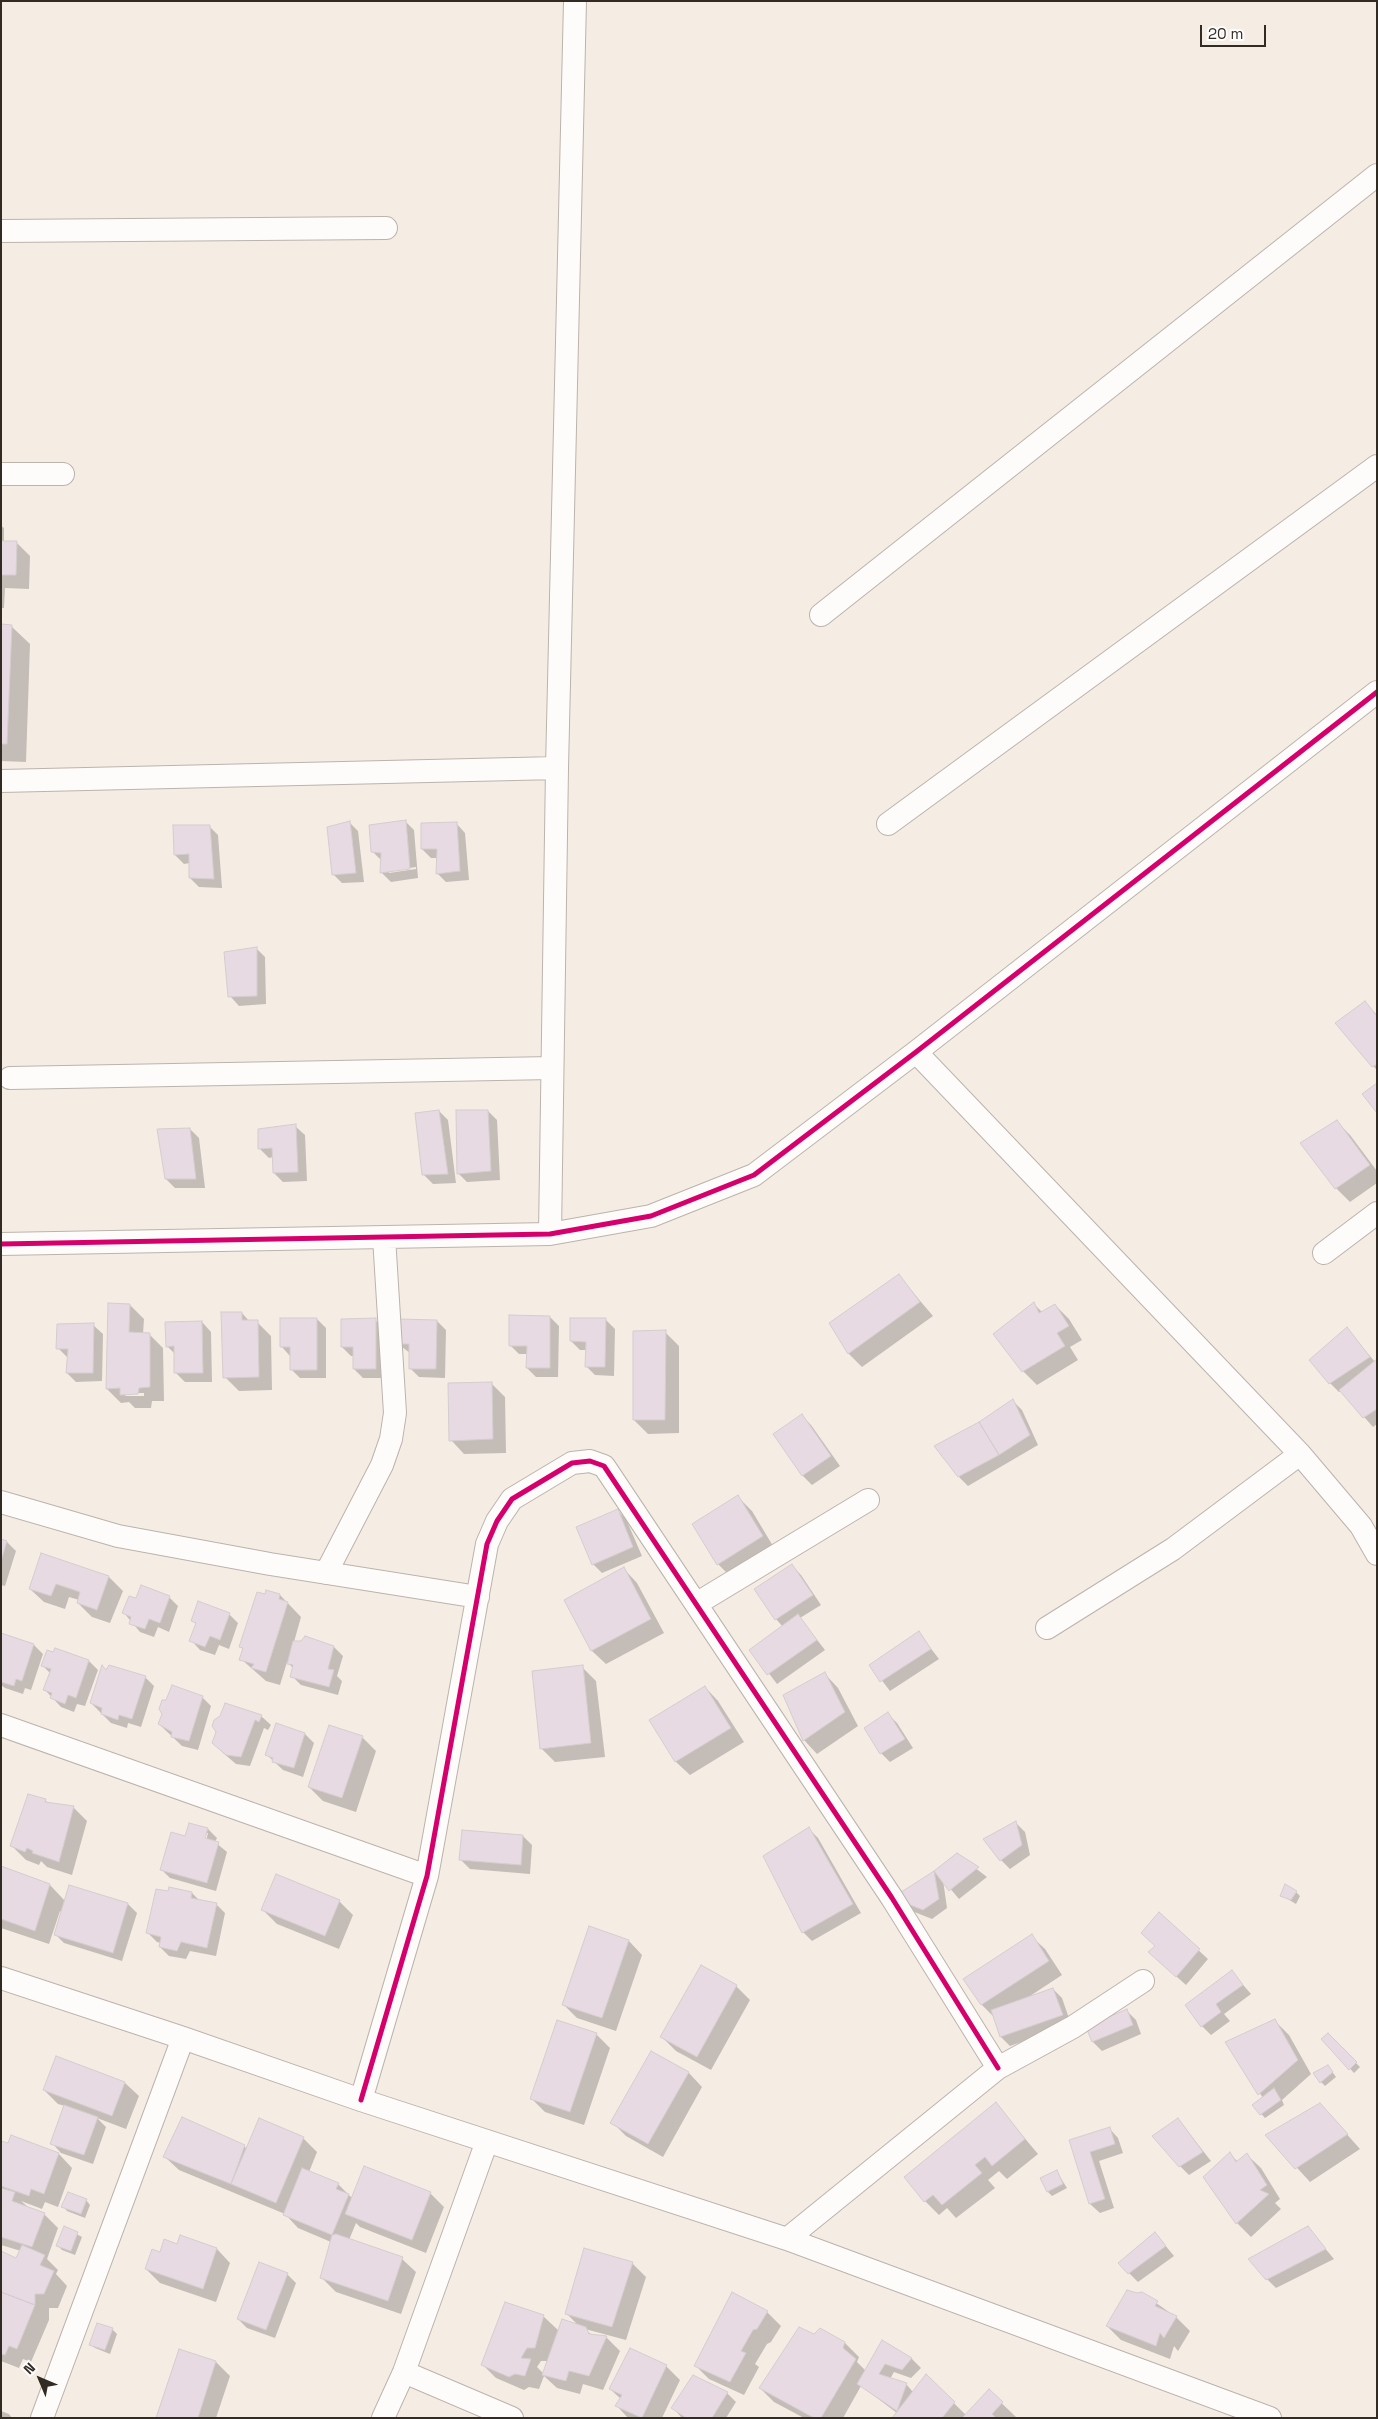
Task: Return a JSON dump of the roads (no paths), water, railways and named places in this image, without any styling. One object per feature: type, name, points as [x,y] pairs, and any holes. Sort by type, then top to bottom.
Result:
[{"type":"street","points":[[550,1234],[557,768],[576,1]]},
{"type":"street","points":[[822,616],[1377,175]]},
{"type":"street","points":[[1,231],[386,228]]},
{"type":"street","points":[[888,824],[1377,466]]},
{"type":"street","points":[[1,474],[63,474]]},
{"type":"street","points":[[1,1244],[550,1234],[651,1216],[754,1175],[916,1052],[1377,692]]},
{"type":"street","points":[[1,781],[557,768]]},
{"type":"street","points":[[916,1052],[1300,1454],[1360,1526],[1377,1554]]},
{"type":"street","points":[[10,1078],[552,1068]]},
{"type":"street","points":[[1324,1253],[1377,1213]]},
{"type":"street","points":[[326,1573],[382,1465],[391,1439],[395,1413],[384,1237]]},
{"type":"street","points":[[1047,1628],[1173,1549],[1300,1454]]},
{"type":"street","points":[[361,2100],[427,1876],[487,1544],[496,1521],[512,1498],[572,1463],[590,1461],[604,1466],[892,1898],[998,2068]]},
{"type":"street","points":[[696,1604],[868,1500]]},
{"type":"street","points":[[1,1502],[118,1536],[326,1573],[478,1597]]},
{"type":"street","points":[[1,1725],[427,1876]]},
{"type":"street","points":[[1,1978],[183,2038],[361,2100],[787,2239],[1270,2418]]},
{"type":"street","points":[[787,2239],[998,2068],[1073,2027],[1143,1981]]},
{"type":"street","points":[[42,2418],[183,2038]]},
{"type":"street","points":[[383,2418],[404,2372],[487,2141]]},
{"type":"street","points":[[404,2372],[512,2418]]}]
